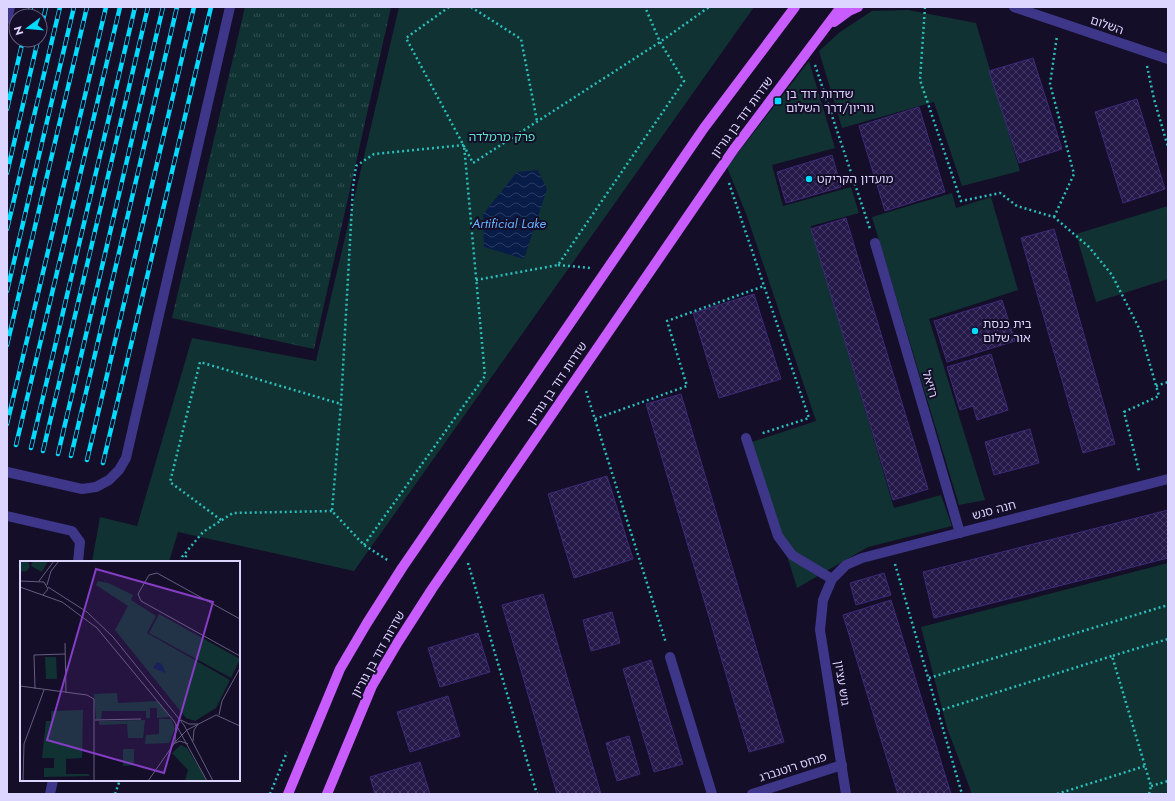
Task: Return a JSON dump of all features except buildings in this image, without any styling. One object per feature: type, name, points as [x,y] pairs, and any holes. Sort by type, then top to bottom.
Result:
[{"type":"main road","name":"שדרות דוד בן גוריון","points":[[288,794],[340,669],[367,622],[402,568],[704,128],[795,7]]},
{"type":"main road","name":"שדרות דוד בן גוריון","points":[[327,794],[372,686],[415,615],[462,544],[723,165],[841,7]]},
{"type":"main road","points":[[824,29],[849,11],[858,7]]},
{"type":"street","points":[[7,19],[10,7]]},
{"type":"street","points":[[7,472],[82,489],[96,487],[109,480],[119,470],[126,458],[230,7]]},
{"type":"street","name":"השלום","points":[[1014,7],[1168,59]]},
{"type":"street","name":"רזיאל","points":[[875,243],[960,533]]},
{"type":"street","points":[[746,438],[778,536],[792,555],[832,578]]},
{"type":"street","name":"חנה סנש","points":[[832,578],[846,566],[862,558],[1168,479]]},
{"type":"street","points":[[7,516],[72,531],[80,542],[78,561]]},
{"type":"street","name":"גוש עציון","points":[[832,578],[823,600],[820,630],[846,794]]},
{"type":"street","points":[[670,657],[712,794]]},
{"type":"street","name":"פנחס רוטנברג","points":[[752,794],[842,765]]},
{"type":"street","points":[[50,794],[53,781]]},
{"type":"path","points":[[449,7],[406,38],[473,163],[660,42],[709,7]]},
{"type":"path","points":[[471,7],[521,40],[537,121]]},
{"type":"path","points":[[558,265],[684,81],[660,42],[645,7]]},
{"type":"path","points":[[925,7],[920,80],[961,201],[1000,193],[1017,206],[1054,217],[1089,247],[1112,275],[1140,330],[1159,396],[1124,412],[1143,485]]},
{"type":"path","points":[[1054,217],[1074,174],[1050,84],[1059,22]]},
{"type":"path","points":[[809,48],[875,243]]},
{"type":"path","points":[[1144,51],[1154,99],[1168,147]]},
{"type":"path","points":[[364,545],[485,376],[464,145]]},
{"type":"path","points":[[332,511],[341,404],[352,187],[356,166],[374,154],[464,145]]},
{"type":"path","points":[[723,165],[809,418],[746,438]]},
{"type":"path","points":[[476,280],[558,265],[607,269]]},
{"type":"path","points":[[595,419],[687,386],[667,321],[764,286]]},
{"type":"path","points":[[221,520],[170,482],[200,362],[341,404]]},
{"type":"path","points":[[580,372],[670,657]]},
{"type":"path","points":[[1156,386],[1168,382]]},
{"type":"path","points":[[181,561],[182,557],[203,532],[233,513],[332,511],[364,545],[402,568]]},
{"type":"path","points":[[462,544],[537,794]]},
{"type":"path","points":[[184,561],[188,550]]},
{"type":"path","points":[[891,550],[962,794]]},
{"type":"path","points":[[929,678],[1168,605]]},
{"type":"path","points":[[938,711],[1168,639]]},
{"type":"path","points":[[1112,656],[1151,786],[1149,794]]},
{"type":"path","points":[[1057,794],[1145,766]]},
{"type":"path","points":[[114,794],[119,781]]},
{"type":"path","points":[[1151,786],[1168,781]]},
{"type":"green space","points":[[245,7],[391,7],[314,349],[172,318]]},
{"type":"green space","name":"פרק מרמלדה","points":[[399,7],[754,7],[354,571],[178,532],[169,561],[92,561],[100,517],[137,526],[192,338],[316,361]]},
{"type":"green space","points":[[908,10],[976,23],[1020,171],[962,186],[934,102],[842,128],[819,51],[840,32],[872,11]]},
{"type":"green space","points":[[809,61],[835,148],[772,165],[783,206],[851,187],[859,213],[811,226],[894,508],[941,495],[952,526],[868,547],[797,588],[752,442],[816,421],[747,216],[727,167]]},
{"type":"green space","points":[[952,193],[956,208],[991,197],[1018,290],[929,319],[985,500],[959,505],[872,217]]},
{"type":"green space","points":[[1168,206],[1168,279],[1096,302],[1076,234]]},
{"type":"green space","points":[[1168,563],[1168,794],[972,794],[947,728],[921,627]]},
{"type":"water","name":"Artificial Lake","points":[[538,170],[547,189],[524,259],[484,247],[483,214],[517,172]]},
{"type":"railway","points":[[7,229],[60,7]]},
{"type":"railway","points":[[7,291],[74,7]]},
{"type":"railway","points":[[7,345],[87,7]]},
{"type":"railway","points":[[7,424],[106,7]]},
{"type":"railway","points":[[16,445],[120,7]]},
{"type":"railway","points":[[31,448],[135,7]]},
{"type":"railway","points":[[43,451],[148,7]]},
{"type":"railway","points":[[58,454],[163,7]]},
{"type":"railway","points":[[71,456],[177,7]]},
{"type":"railway","points":[[87,460],[194,7]]},
{"type":"railway","points":[[103,463],[211,7]]},
{"type":"railway","points":[[7,109],[21,48]]},
{"type":"railway","points":[[7,173],[36,48]]},
{"type":"place","name":"שדרות דוד בן גוריון/דרך השלום","points":[[778,101]]},
{"type":"place","name":"מועדון הקריקט","points":[[809,179]]},
{"type":"place","name":"בית כנסת אור שלום","points":[[975,331]]}]
